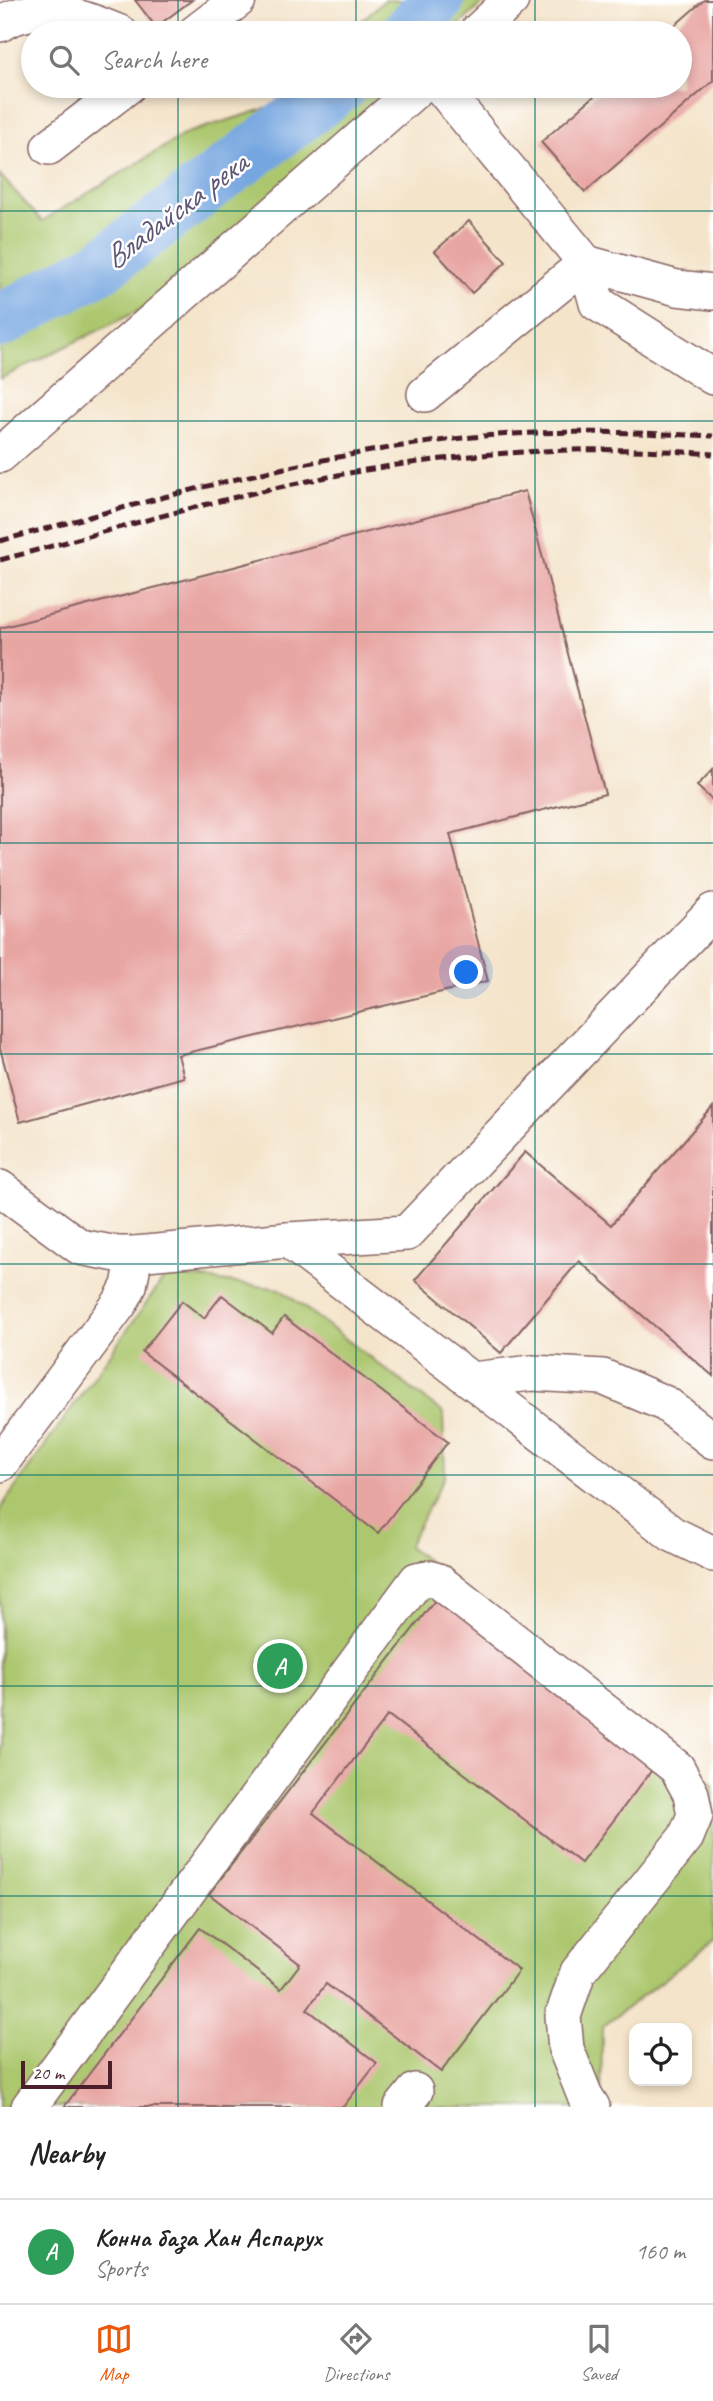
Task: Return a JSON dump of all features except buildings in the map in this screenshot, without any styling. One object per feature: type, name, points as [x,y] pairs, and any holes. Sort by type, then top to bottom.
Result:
[{"type":"lane","points":[[211,21],[238,0]]},
{"type":"lane","points":[[489,21],[511,0]]},
{"type":"lane","points":[[0,24],[11,15],[40,8],[73,14],[90,21]]},
{"type":"lane","points":[[50,147],[113,98]]},
{"type":"lane","points":[[0,455],[406,98]]},
{"type":"lane","points":[[450,98],[586,262],[597,303],[712,379]]},
{"type":"lane","points":[[586,262],[677,288],[713,292]]},
{"type":"lane","points":[[425,394],[586,262]]},
{"type":"lane","points":[[0,1188],[80,1247],[117,1254],[407,1233],[713,911]]},
{"type":"lane","points":[[288,1240],[672,1534],[713,1553]]},
{"type":"lane","points":[[0,1464],[120,1303],[129,1286],[135,1254]]},
{"type":"lane","points":[[472,1380],[532,1373],[603,1377],[666,1404],[713,1441]]},
{"type":"lane","points":[[29,2107],[417,1580],[428,1578],[438,1581],[677,1768],[691,1794],[695,1815],[685,1837],[578,1972],[563,2016],[566,2049],[592,2107]]},
{"type":"green space","points":[[385,0],[414,0],[392,21],[361,21]]},
{"type":"green space","points":[[463,0],[486,0],[464,21],[439,21]]},
{"type":"green space","points":[[296,98],[73,269],[0,303],[0,175],[42,221],[187,133]]},
{"type":"green space","points":[[349,98],[386,98],[191,285],[0,379],[0,339],[137,262]]},
{"type":"green space","points":[[167,1274],[280,1289],[443,1413],[445,1476],[408,1546],[713,1785],[713,1941],[602,2027],[601,2107],[0,2107],[0,1509]]},
{"type":"waterway","name":"Владайска река","points":[[419,21],[437,0]]},
{"type":"waterway","name":"Владайска река","points":[[0,321],[101,266],[324,98]]},
{"type":"railway","points":[[0,541],[225,482],[396,447],[486,436],[551,433],[713,436]]},
{"type":"railway","points":[[0,560],[230,498],[408,463],[560,450],[713,454]]},
{"type":"place","name":"Конна база Хан Аспарух","points":[[280,1666]]}]
